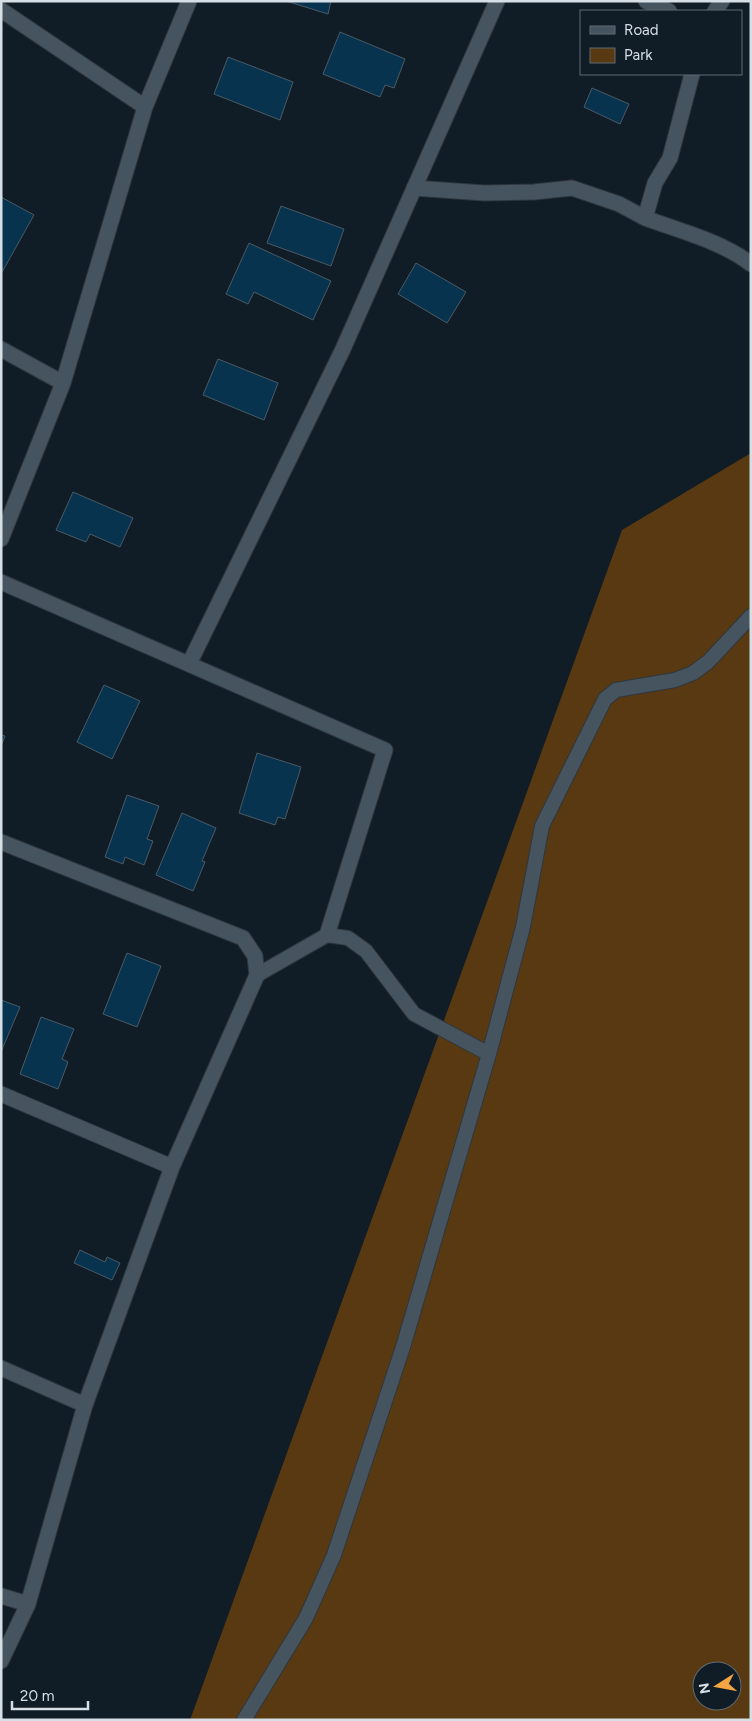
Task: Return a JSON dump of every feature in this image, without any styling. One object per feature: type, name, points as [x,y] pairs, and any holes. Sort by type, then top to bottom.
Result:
[{"type":"street","points":[[1,539],[62,383],[145,107],[189,1]]},
{"type":"street","points":[[189,664],[343,349],[498,1]]},
{"type":"street","points":[[646,1],[667,10]]},
{"type":"street","points":[[1,10],[145,107]]},
{"type":"street","points":[[645,218],[655,183],[670,158],[692,75]]},
{"type":"street","points":[[414,188],[484,193],[534,192],[572,188],[619,204],[645,218],[702,239],[740,256],[751,264]]},
{"type":"street","points":[[1,349],[62,383]]},
{"type":"street","points":[[1,582],[385,750],[327,935]]},
{"type":"street","points":[[1,842],[243,938],[255,956],[257,975],[172,1167],[84,1406],[28,1604],[1,1661]]},
{"type":"street","points":[[1,1094],[172,1167]]},
{"type":"street","points":[[1,1368],[84,1406]]},
{"type":"street","points":[[1,1596],[28,1604]]},
{"type":"lane","points":[[244,1720],[306,1618],[334,1555],[403,1347],[489,1054],[522,928],[542,826],[606,699],[616,690],[675,680],[693,673],[708,662],[751,616]]},
{"type":"lane","points":[[257,975],[327,935],[348,938],[366,951],[414,1014],[489,1054]]},
{"type":"green space","points":[[751,453],[751,1720],[190,1720],[622,530]]},
{"type":"building","points":[[286,1],[331,1],[328,14]]},
{"type":"building","points":[[340,32],[405,59],[394,88],[385,85],[380,97],[323,74]]},
{"type":"building","points":[[228,57],[293,82],[280,120],[214,94]]},
{"type":"building","points":[[592,88],[629,104],[620,124],[584,107]]},
{"type":"building","points":[[1,197],[34,215],[1,274]]},
{"type":"building","points":[[281,206],[344,229],[331,266],[267,243]]},
{"type":"building","points":[[249,243],[331,281],[313,320],[254,292],[248,304],[226,294]]},
{"type":"building","points":[[416,263],[466,292],[447,323],[398,294]]},
{"type":"building","points":[[218,359],[278,383],[264,420],[203,395]]},
{"type":"building","points":[[73,492],[133,518],[120,547],[90,534],[86,542],[56,530]]},
{"type":"building","points":[[104,685],[140,701],[112,759],[77,742]]},
{"type":"building","points":[[1,735],[5,736],[1,746]]},
{"type":"building","points":[[257,753],[301,767],[285,819],[278,817],[275,825],[239,813]]},
{"type":"building","points":[[127,795],[159,806],[147,839],[153,841],[144,865],[125,857],[123,864],[105,857]]},
{"type":"building","points":[[182,813],[216,828],[202,861],[205,862],[193,891],[156,875]]},
{"type":"building","points":[[127,953],[161,966],[137,1027],[103,1014]]},
{"type":"building","points":[[1,1000],[20,1007],[1,1052]]},
{"type":"building","points":[[41,1017],[74,1029],[62,1059],[68,1062],[58,1089],[20,1074]]},
{"type":"building","points":[[80,1250],[105,1262],[107,1257],[120,1263],[112,1280],[74,1263]]}]
